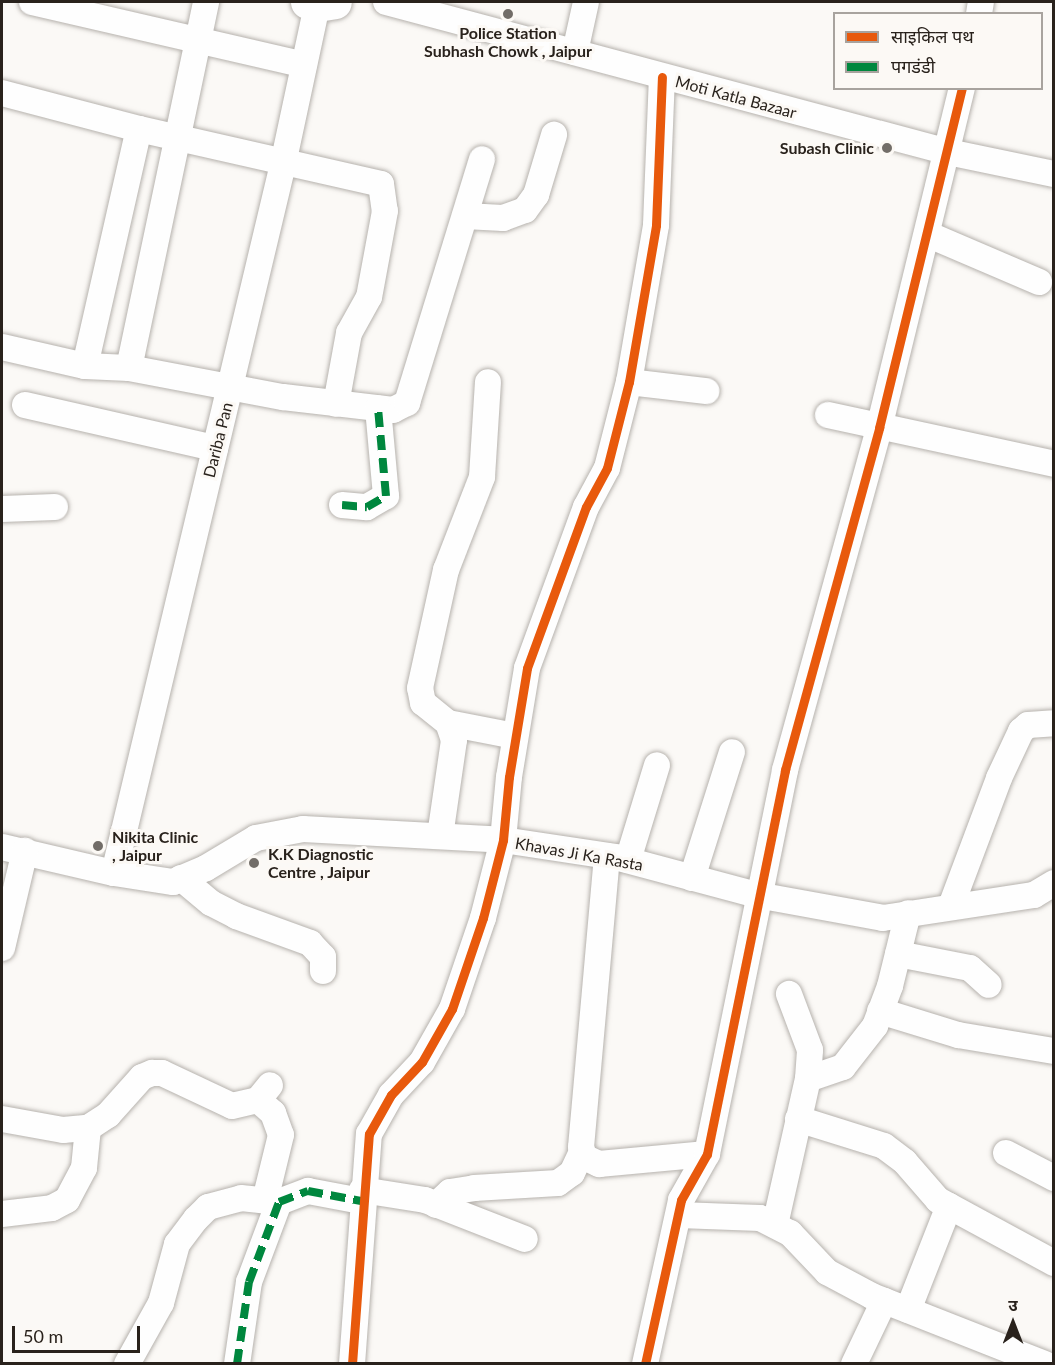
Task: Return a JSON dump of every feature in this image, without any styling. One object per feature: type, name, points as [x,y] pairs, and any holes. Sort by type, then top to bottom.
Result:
[{"type":"street","points":[[32,2],[304,65]]},
{"type":"street","points":[[129,368],[206,2]]},
{"type":"street","name":"Moti Katla Bazaar","points":[[386,2],[948,152],[1053,174]]},
{"type":"street","points":[[575,52],[586,2]]},
{"type":"street","name":"Dariba Pan","points":[[114,873],[320,3]]},
{"type":"street","points":[[352,1364],[362,1196],[369,1134],[391,1095],[422,1062],[452,1009],[483,918],[503,840],[515,736],[527,668],[586,507],[607,468],[629,382],[656,225],[662,77]]},
{"type":"street","points":[[645,1364],[680,1215],[681,1200],[707,1154],[757,895],[785,770],[879,428],[962,90]]},
{"type":"street","points":[[2,93],[283,164],[381,184],[384,195],[369,297],[349,333],[336,404]]},
{"type":"street","points":[[85,366],[139,129]]},
{"type":"street","points":[[465,216],[503,218],[525,210],[536,195],[554,135]]},
{"type":"street","points":[[2,347],[85,366],[129,368],[230,389],[393,410],[407,403],[413,393],[482,159]]},
{"type":"street","points":[[927,234],[1039,282]]},
{"type":"street","points":[[488,382],[482,477],[446,570],[420,688],[423,703],[448,723],[515,736]]},
{"type":"street","points":[[629,382],[706,391]]},
{"type":"street","points":[[25,405],[216,448]]},
{"type":"street","points":[[342,505],[367,507],[386,496],[378,408]]},
{"type":"street","points":[[828,415],[879,428],[1053,464]]},
{"type":"street","points":[[2,509],[55,507]]},
{"type":"street","points":[[440,836],[454,754],[448,723]]},
{"type":"street","points":[[951,906],[999,778],[1021,731],[1028,725],[1053,723]]},
{"type":"street","points":[[692,878],[732,752]]},
{"type":"street","points":[[436,1205],[450,1192],[474,1188],[558,1183],[573,1173],[582,1152],[617,858],[657,765]]},
{"type":"street","name":"Khavas Ji Ka Rasta","points":[[13,849],[114,873],[173,882],[206,868],[256,838],[303,828],[503,840],[617,858],[757,895],[883,918],[1034,895],[1053,883]]},
{"type":"street","points":[[2,948],[13,849]]},
{"type":"street","points":[[181,878],[211,903],[236,916],[310,943],[323,957],[323,971]]},
{"type":"street","points":[[808,1078],[843,1067],[856,1055],[880,1011],[908,913]]},
{"type":"street","points":[[898,954],[970,968],[980,973],[989,985]]},
{"type":"street","points":[[775,1225],[808,1078],[810,1050],[789,993]]},
{"type":"street","points":[[880,1011],[958,1035],[1053,1051]]},
{"type":"street","points":[[2,1119],[63,1130],[88,1128],[108,1114],[142,1077],[152,1073],[162,1073],[232,1106],[264,1092],[280,1135],[272,1201],[249,1282],[237,1364]]},
{"type":"street","points":[[798,1119],[884,1146],[905,1162],[922,1186],[949,1206],[1053,1263]]},
{"type":"street","points":[[2,1214],[52,1208],[67,1200],[84,1168],[88,1128]]},
{"type":"street","points":[[582,1152],[590,1161],[599,1164],[707,1154]]},
{"type":"street","points":[[1006,1153],[1053,1178]]},
{"type":"street","points":[[127,1364],[161,1303],[177,1244],[208,1207],[241,1198],[272,1201],[308,1191],[362,1196],[436,1205],[525,1239]]},
{"type":"street","points":[[908,1310],[949,1206]]},
{"type":"street","points":[[680,1215],[735,1215],[775,1225],[790,1233],[827,1272],[884,1301],[1045,1364]]},
{"type":"street","points":[[854,1364],[884,1301]]},
{"type":"street","points":[[1050,1364],[1053,1345]]},
{"type":"marked path","points":[[342,505],[367,507],[386,496],[378,408]]},
{"type":"marked path","points":[[237,1364],[249,1282],[279,1202],[308,1191],[361,1201]]},
{"type":"cycle path","points":[[352,1364],[369,1134],[391,1095],[422,1062],[452,1009],[483,918],[503,840],[509,777],[527,668],[586,507],[607,468],[629,382],[656,225],[662,77]]},
{"type":"cycle path","points":[[645,1364],[681,1200],[707,1154],[785,770],[879,428],[962,90]]},
{"type":"place","name":"Police Station Subhash Chowk , Jaipur","points":[[508,14]]},
{"type":"place","name":"Subash Clinic","points":[[887,148]]},
{"type":"place","name":"Nikita Clinic , Jaipur","points":[[98,846]]},
{"type":"place","name":"K.K Diagnostic Centre , Jaipur","points":[[254,863]]}]
